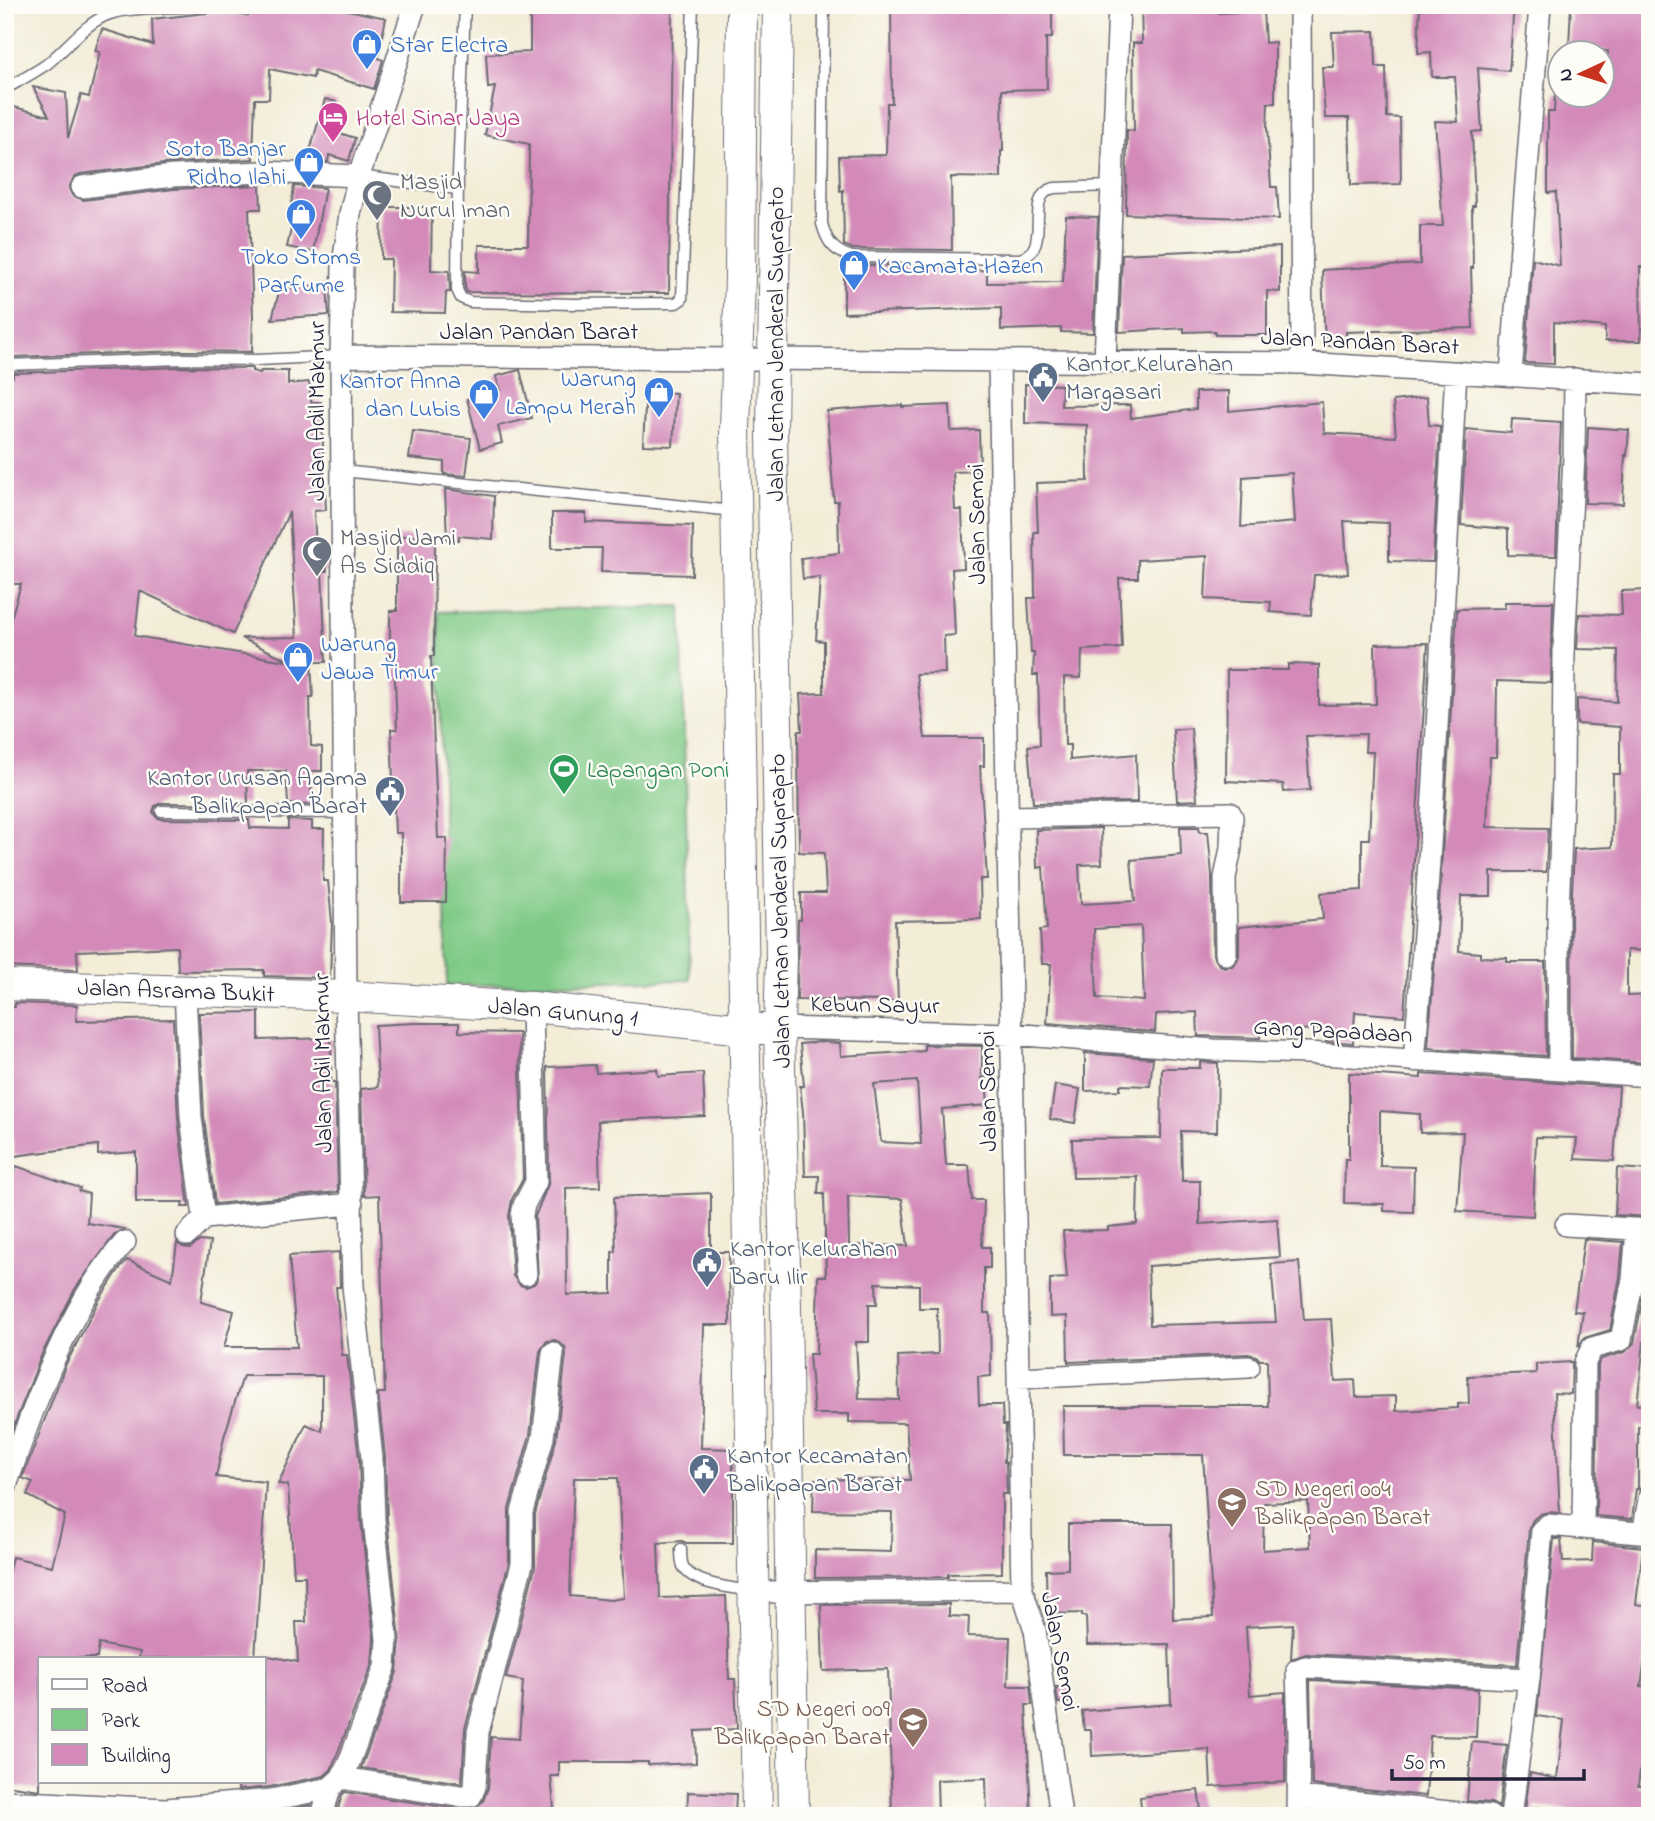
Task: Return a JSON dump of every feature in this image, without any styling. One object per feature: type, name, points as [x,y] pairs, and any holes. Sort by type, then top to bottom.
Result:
[{"type":"main road","name":"Jalan Letnan Jenderal Suprapto","points":[[742,5],[740,277],[735,429],[757,1816]]},
{"type":"main road","name":"Jalan Letnan Jenderal Suprapto","points":[[778,5],[772,433],[781,959],[779,1028],[794,1816]]},
{"type":"main road","name":"Jalan Asrama Bukit","points":[[5,985],[346,996]]},
{"type":"main road","name":"Jalan Gunung 1","points":[[346,996],[532,1007],[744,1029],[779,1028]]},
{"type":"street","name":"Jalan Adil Makmur","points":[[321,1816],[385,1667],[387,1639],[375,1531],[372,1458],[353,1286],[346,996],[341,356],[345,242],[359,176],[414,5]]},
{"type":"street","points":[[1105,361],[1119,5]]},
{"type":"street","points":[[1300,5],[1302,363]]},
{"type":"street","points":[[1511,374],[1540,5]]},
{"type":"street","points":[[82,187],[173,176],[263,172],[359,176]]},
{"type":"street","name":"Jalan Pandan Barat","points":[[341,356],[1302,363],[1650,384]]},
{"type":"street","name":"Jalan Semoi","points":[[999,362],[1022,1590],[1035,1630],[1061,1816]]},
{"type":"street","points":[[1414,1061],[1437,758],[1456,372]]},
{"type":"street","points":[[1559,1070],[1558,914],[1564,649],[1574,457],[1575,379]]},
{"type":"street","points":[[1008,817],[1230,813],[1231,848],[1226,878],[1226,954]]},
{"type":"street","points":[[185,991],[191,1116],[204,1218]]},
{"type":"street","points":[[526,1274],[522,1215],[536,1182],[532,1007]]},
{"type":"street","name":"Kebun Sayur","points":[[779,1028],[1012,1034]]},
{"type":"street","name":"Gang Papadaan","points":[[1012,1034],[1201,1049],[1307,1053],[1650,1076]]},
{"type":"street","points":[[187,1235],[204,1218],[352,1204]]},
{"type":"street","points":[[1566,1225],[1643,1230],[1621,1340],[1592,1348],[1585,1362],[1583,1528]]},
{"type":"street","points":[[5,1489],[24,1435],[65,1338],[93,1284],[110,1258],[125,1242]]},
{"type":"street","points":[[5,1801],[166,1812],[271,1800],[335,1783],[471,1796],[475,1787],[478,1732],[522,1564],[522,1512],[543,1438],[553,1353]]},
{"type":"street","points":[[1018,1378],[1249,1367]]},
{"type":"street","points":[[1511,1816],[1530,1679],[1542,1530],[1548,1525],[1646,1534],[1650,1494]]},
{"type":"street","points":[[754,1592],[1022,1590]]},
{"type":"street","points":[[1490,1816],[1299,1806],[1297,1670],[1305,1667],[1530,1679]]},
{"type":"lane","points":[[5,89],[45,65],[104,16],[133,10],[206,5]]},
{"type":"lane","points":[[465,5],[457,189],[457,290],[464,300],[575,304],[676,303],[683,295],[693,5]]},
{"type":"lane","points":[[824,5],[822,224],[831,247],[840,253],[852,257],[1020,259],[1032,254],[1036,246],[1040,199],[1045,191],[1054,188],[1112,186]]},
{"type":"lane","points":[[359,176],[457,189]]},
{"type":"lane","points":[[5,365],[341,356]]},
{"type":"lane","points":[[342,471],[736,512]]},
{"type":"lane","points":[[161,811],[345,813]]},
{"type":"lane","points":[[681,1549],[682,1565],[697,1580],[754,1592]]},
{"type":"green space","name":"Lapangan Poni","points":[[681,606],[690,980],[447,986],[438,612]]},
{"type":"building","points":[[251,5],[292,9],[292,5],[324,5],[386,18],[378,58],[383,60],[374,89],[314,71],[313,78],[270,69],[269,99],[255,99],[253,159],[172,163],[80,174],[74,177],[69,188],[72,195],[84,200],[174,189],[260,185],[261,209],[249,209],[252,352],[182,351],[12,357],[11,286],[5,286],[5,127],[10,106],[49,116],[33,87],[66,93],[68,138],[81,95],[89,97],[100,52],[95,51],[102,29],[153,45],[152,19],[216,12],[249,16]]},
{"type":"building","points":[[530,5],[672,5],[669,293],[467,292],[465,288],[465,271],[479,272],[479,245],[528,245],[529,144],[485,135],[495,87],[488,88],[486,54],[530,52]]},
{"type":"building","points":[[891,5],[1052,5],[1052,38],[1046,38],[1047,89],[1002,90],[1001,178],[951,177],[952,250],[853,249],[844,245],[839,156],[886,155],[887,103],[892,103]]},
{"type":"building","points":[[1141,5],[1219,5],[1219,13],[1263,11],[1265,43],[1275,42],[1275,103],[1268,103],[1267,128],[1271,187],[1277,187],[1279,219],[1126,214],[1127,130],[1134,131],[1133,43],[1142,43]]},
{"type":"building","points":[[1420,5],[1514,5],[1509,71],[1478,68],[1482,131],[1472,132],[1475,206],[1472,206],[1473,328],[1346,332],[1346,345],[1325,346],[1322,270],[1420,264],[1420,226],[1443,226],[1435,121],[1458,122],[1455,77],[1432,77],[1431,52],[1418,53]]},
{"type":"building","points":[[1571,5],[1650,6],[1650,134],[1646,134],[1645,192],[1650,192],[1650,267],[1640,267],[1641,341],[1605,341],[1605,327],[1554,322],[1554,364],[1525,363],[1533,259],[1560,266],[1556,192],[1548,193],[1548,112],[1554,112],[1554,108],[1616,108],[1616,38],[1569,38]]},
{"type":"building","points":[[1375,31],[1376,67],[1386,67],[1387,117],[1400,118],[1401,184],[1351,185],[1349,118],[1325,118],[1322,67],[1334,67],[1332,32]]},
{"type":"building","points":[[325,99],[337,102],[333,131],[355,138],[349,161],[329,155],[328,162],[307,161]]},
{"type":"building","points":[[294,186],[325,188],[313,252],[287,247],[296,207],[291,207]]},
{"type":"building","points":[[382,207],[432,207],[431,270],[449,271],[450,292],[446,292],[445,313],[390,312],[391,259],[381,259]]},
{"type":"building","points":[[1066,216],[1098,217],[1093,333],[1061,332],[1061,328],[1001,330],[1001,308],[844,313],[844,263],[953,266],[953,271],[987,270],[987,283],[1061,282]]},
{"type":"building","points":[[1280,247],[1280,292],[1267,291],[1267,335],[1215,335],[1215,331],[1184,332],[1184,328],[1119,332],[1122,254]]},
{"type":"building","points":[[327,285],[329,315],[272,319],[280,288]]},
{"type":"building","points":[[182,367],[252,368],[252,371],[260,373],[288,371],[288,384],[309,382],[311,402],[321,402],[326,510],[314,511],[316,550],[325,549],[327,571],[322,572],[326,662],[311,662],[311,746],[322,747],[322,771],[310,771],[312,805],[288,804],[286,771],[247,771],[248,804],[161,803],[155,806],[153,812],[161,819],[249,820],[250,828],[288,829],[288,820],[312,821],[312,829],[324,829],[323,881],[328,881],[332,922],[330,978],[264,976],[264,970],[178,971],[177,947],[77,951],[78,970],[5,967],[5,639],[21,584],[12,584],[12,546],[5,545],[5,378],[13,377],[13,373]],"holes":[[[289,512],[297,637],[241,638],[286,661],[135,636],[140,591],[233,634]]]},
{"type":"building","points":[[520,370],[532,418],[498,426],[502,443],[480,449],[467,399],[500,390],[496,376]]},
{"type":"building","points":[[1025,384],[1062,385],[1061,406],[1130,405],[1131,418],[1196,409],[1196,392],[1229,391],[1229,411],[1322,402],[1324,433],[1396,437],[1393,401],[1427,397],[1429,425],[1440,426],[1433,562],[1389,561],[1389,523],[1344,521],[1348,574],[1314,575],[1311,615],[1270,612],[1271,602],[1205,599],[1207,556],[1138,560],[1138,578],[1119,578],[1122,648],[1082,650],[1081,678],[1064,677],[1065,745],[1070,745],[1070,760],[1136,754],[1137,802],[1033,803],[1028,746],[1040,745],[1038,675],[1033,675],[1034,653],[1031,653],[1028,598],[1035,598],[1034,532],[1038,532],[1036,483],[1088,481],[1087,425],[1025,423]],"holes":[[[1292,473],[1295,522],[1241,527],[1243,477]]]},
{"type":"building","name":"Warung Lampu Merah","points":[[646,391],[676,393],[673,446],[643,445]]},
{"type":"building","points":[[902,405],[950,405],[951,431],[979,430],[980,471],[953,472],[955,510],[962,510],[964,568],[952,569],[955,635],[944,636],[945,673],[916,674],[925,738],[984,738],[984,766],[980,766],[987,879],[980,879],[981,919],[895,921],[898,1001],[797,1000],[801,893],[826,893],[824,853],[799,852],[798,731],[802,731],[800,694],[824,693],[824,641],[816,640],[820,577],[803,579],[801,558],[839,553],[838,501],[834,501],[827,411]]},
{"type":"building","points":[[1512,419],[1561,422],[1556,556],[1508,555],[1508,529],[1461,525],[1466,429],[1511,433]]},
{"type":"building","points":[[1588,427],[1629,430],[1623,504],[1585,503]]},
{"type":"building","points":[[413,431],[471,438],[466,476],[444,474],[444,462],[409,458]]},
{"type":"building","points":[[445,489],[494,496],[493,539],[459,536],[459,540],[447,540]]},
{"type":"building","points":[[552,513],[586,513],[586,522],[693,526],[692,575],[601,572],[602,548],[552,548]]},
{"type":"building","points":[[397,536],[435,536],[434,656],[431,656],[438,838],[447,838],[446,902],[401,902],[401,833],[395,833],[391,729],[397,729],[394,656],[390,656],[390,611],[397,611]]},
{"type":"building","points":[[1650,590],[1650,951],[1627,950],[1627,996],[1650,995],[1650,1063],[1572,1058],[1571,914],[1574,849],[1612,847],[1613,774],[1620,774],[1620,727],[1577,724],[1577,699],[1617,702],[1618,650],[1577,649],[1579,614],[1622,615],[1621,591]]},
{"type":"building","points":[[1505,602],[1553,602],[1551,683],[1497,681],[1496,757],[1490,757],[1487,827],[1548,828],[1546,872],[1491,872],[1491,896],[1461,896],[1459,951],[1480,953],[1480,957],[1507,958],[1507,962],[1545,962],[1546,1056],[1428,1048],[1457,609],[1505,608]]},
{"type":"building","points":[[1428,643],[1404,1016],[1355,1012],[1353,1043],[1326,1041],[1327,1029],[1260,1031],[1260,1038],[1198,1036],[1197,1012],[1156,1014],[1155,1032],[1047,1023],[1051,964],[1042,964],[1040,930],[1047,929],[1043,867],[1037,868],[1036,830],[1101,828],[1102,864],[1079,865],[1081,904],[1135,901],[1131,860],[1181,855],[1180,827],[1199,827],[1200,832],[1208,832],[1212,875],[1213,955],[1219,965],[1225,967],[1232,966],[1237,961],[1239,927],[1323,919],[1321,893],[1362,890],[1362,839],[1369,839],[1373,752],[1365,752],[1366,734],[1306,736],[1310,790],[1284,792],[1283,784],[1226,781],[1227,670],[1288,670],[1288,664],[1319,665],[1319,705],[1376,704],[1375,644]],"holes":[[[1141,926],[1144,1001],[1097,998],[1094,929]]]},
{"type":"building","points":[[1191,728],[1197,800],[1177,801],[1173,730]]},
{"type":"building","points":[[15,1003],[77,1005],[76,1021],[173,1019],[178,1119],[189,1207],[182,1207],[183,1202],[136,1202],[136,1152],[98,1155],[98,1145],[14,1156],[10,1117],[5,1118],[5,1084],[7,1007],[15,1007]]},
{"type":"building","points":[[259,1012],[259,1040],[331,1038],[338,1192],[215,1204],[204,1116],[199,1013]]},
{"type":"building","points":[[459,1023],[459,1032],[519,1033],[523,1179],[512,1199],[509,1216],[513,1276],[520,1285],[526,1287],[538,1279],[535,1216],[549,1182],[547,1067],[595,1065],[596,1073],[657,1069],[658,1076],[703,1073],[705,1116],[598,1121],[600,1187],[566,1188],[567,1295],[612,1293],[612,1252],[616,1252],[614,1197],[711,1193],[711,1252],[729,1252],[730,1325],[704,1325],[701,1448],[733,1449],[733,1543],[658,1543],[660,1598],[726,1596],[729,1679],[735,1679],[737,1729],[695,1731],[696,1763],[648,1765],[648,1762],[559,1762],[559,1776],[551,1776],[554,1808],[516,1813],[468,1813],[467,1816],[336,1816],[345,1792],[458,1809],[477,1807],[483,1801],[488,1788],[491,1737],[519,1739],[523,1681],[506,1678],[535,1567],[535,1514],[556,1440],[566,1355],[565,1347],[555,1340],[547,1341],[540,1351],[530,1435],[509,1509],[509,1562],[465,1729],[462,1783],[361,1768],[397,1672],[400,1640],[387,1519],[385,1457],[378,1393],[385,1393],[379,1195],[364,1196],[361,1089],[378,1087],[375,1025]],"holes":[[[574,1478],[618,1478],[624,1598],[611,1600],[570,1596]]]},
{"type":"building","points":[[840,1043],[841,1056],[924,1051],[924,1045],[982,1046],[982,1078],[986,1077],[988,1105],[942,1109],[946,1165],[969,1165],[972,1200],[984,1200],[982,1247],[990,1247],[990,1268],[984,1268],[984,1313],[990,1313],[991,1376],[978,1377],[979,1405],[1002,1405],[1003,1425],[1006,1425],[1004,1462],[1007,1494],[1002,1494],[1002,1573],[948,1574],[948,1577],[815,1578],[815,1550],[891,1552],[892,1512],[813,1511],[814,1479],[910,1480],[906,1423],[849,1422],[849,1414],[814,1414],[809,1354],[816,1354],[818,1276],[826,1276],[824,1194],[818,1194],[819,1176],[805,1176],[800,1086],[804,1086],[800,1044]],"holes":[[[917,1081],[921,1144],[881,1142],[874,1084]],[[848,1196],[902,1199],[908,1246],[849,1245]],[[876,1283],[919,1285],[919,1308],[937,1308],[938,1354],[898,1356],[899,1400],[859,1399],[856,1342],[869,1342],[869,1304],[877,1304]]]},
{"type":"building","points":[[1085,1053],[1153,1058],[1150,1086],[1120,1085],[1120,1090],[1085,1091]]},
{"type":"building","points":[[1200,1062],[1218,1063],[1217,1132],[1181,1131],[1182,1181],[1200,1181],[1200,1224],[1277,1219],[1280,1257],[1148,1266],[1150,1325],[1276,1322],[1271,1264],[1299,1262],[1304,1320],[1331,1319],[1335,1381],[1355,1380],[1356,1397],[1396,1396],[1396,1411],[1458,1408],[1458,1404],[1469,1403],[1468,1376],[1536,1373],[1536,1364],[1572,1362],[1571,1394],[1554,1393],[1560,1513],[1540,1514],[1529,1528],[1517,1665],[1306,1654],[1291,1659],[1293,1624],[1246,1627],[1250,1695],[1285,1692],[1285,1782],[1211,1787],[1209,1749],[1092,1756],[1091,1730],[1084,1730],[1082,1711],[1171,1704],[1169,1644],[1087,1645],[1086,1616],[1082,1616],[1082,1613],[1047,1614],[1046,1570],[1068,1569],[1068,1524],[1172,1524],[1173,1619],[1213,1617],[1203,1455],[1064,1455],[1063,1406],[1268,1406],[1267,1360],[1260,1360],[1248,1354],[1068,1362],[1067,1316],[1050,1317],[1050,1279],[1067,1278],[1063,1231],[1108,1230],[1108,1227],[1137,1224],[1138,1177],[1073,1178],[1072,1139],[1161,1138],[1162,1068],[1200,1068]],"holes":[[[1308,1501],[1310,1547],[1263,1550],[1264,1503]]]},
{"type":"building","points":[[1349,1073],[1421,1078],[1421,1074],[1619,1087],[1614,1161],[1575,1159],[1577,1138],[1536,1137],[1533,1216],[1457,1211],[1463,1132],[1420,1133],[1420,1114],[1380,1111],[1380,1166],[1414,1167],[1413,1212],[1384,1211],[1384,1204],[1344,1203],[1345,1159],[1349,1159]]},
{"type":"building","points":[[1055,1085],[1080,1089],[1075,1123],[1050,1119]]},
{"type":"building","points":[[16,1166],[80,1188],[79,1191],[89,1194],[87,1223],[125,1229],[115,1234],[75,1289],[42,1354],[5,1448],[5,1194]]},
{"type":"building","points":[[1617,1168],[1650,1170],[1650,1217],[1615,1215]]},
{"type":"building","points":[[1584,1239],[1623,1242],[1620,1277],[1610,1330],[1584,1338],[1578,1347],[1583,1312],[1574,1311]]},
{"type":"building","points":[[200,1241],[210,1242],[201,1302],[234,1311],[224,1347],[297,1347],[289,1256],[339,1252],[340,1287],[336,1287],[342,1355],[347,1355],[359,1459],[361,1521],[374,1639],[372,1664],[331,1770],[324,1776],[238,1790],[239,1783],[266,1783],[264,1655],[298,1662],[296,1622],[306,1622],[305,1576],[294,1576],[288,1485],[278,1484],[306,1424],[322,1431],[322,1376],[243,1376],[224,1437],[216,1477],[266,1482],[255,1657],[139,1657],[140,1652],[99,1644],[97,1657],[38,1657],[40,1790],[5,1785],[5,1588],[12,1557],[52,1566],[65,1515],[27,1495],[33,1482],[22,1478],[66,1364],[98,1302],[116,1274],[127,1260],[172,1280],[177,1243],[190,1248]]},
{"type":"building","points":[[1650,1243],[1650,1343],[1644,1342],[1637,1405],[1650,1404],[1650,1426],[1638,1426],[1638,1489],[1632,1519],[1596,1516],[1598,1365],[1601,1359],[1625,1352],[1634,1343]]},
{"type":"building","points":[[1554,1539],[1561,1539],[1563,1562],[1592,1561],[1593,1542],[1643,1547],[1636,1604],[1650,1606],[1650,1625],[1641,1686],[1650,1687],[1650,1699],[1638,1786],[1650,1787],[1650,1816],[1601,1816],[1601,1813],[1535,1807],[1534,1812],[1525,1810],[1530,1773],[1557,1779],[1564,1720],[1537,1716]]},
{"type":"building","points":[[949,1604],[949,1616],[969,1617],[968,1636],[1010,1637],[1008,1686],[1030,1686],[1032,1705],[1026,1705],[1031,1816],[987,1816],[986,1778],[937,1780],[938,1816],[892,1816],[888,1669],[823,1671],[821,1605]]},
{"type":"building","points":[[1310,1680],[1478,1689],[1476,1737],[1430,1736],[1426,1796],[1312,1785]]},
{"type":"building","points":[[1056,1687],[1070,1687],[1070,1702],[1058,1703]]},
{"type":"building","points":[[1472,1742],[1507,1745],[1499,1807],[1491,1803],[1467,1801]]},
{"type":"building","points":[[1198,1790],[1201,1810],[1142,1816],[1140,1797]]},
{"type":"building","points":[[688,1792],[736,1794],[735,1816],[687,1816]]},
{"type":"building","points":[[311,1805],[309,1816],[241,1816],[273,1813]]},
{"type":"place","name":"Star Electra","points":[[367,71]]},
{"type":"place","name":"Hotel Sinar Jaya","points":[[333,144]]},
{"type":"place","name":"Soto Banjar Ridho Ilahi","points":[[309,189]]},
{"type":"place","name":"Masjid Nurul Iman","points":[[377,222]]},
{"type":"place","name":"Toko Stoms Parfume","points":[[301,241]]},
{"type":"place","name":"Kacamata Hazen","points":[[854,292]]},
{"type":"place","name":"Kantor Kelurahan Margasari","points":[[1043,404]]},
{"type":"place","name":"Warung Lampu Merah","points":[[659,419]]},
{"type":"place","name":"Kantor Anna dan Lubis","points":[[484,421]]},
{"type":"place","name":"Masjid Jami As Siddiq","points":[[317,578]]},
{"type":"place","name":"Warung Jawa Timur","points":[[298,684]]},
{"type":"place","name":"Lapangan Poni","points":[[564,796]]},
{"type":"place","name":"Kantor Urusan Agama Balikpapan Barat","points":[[390,818]]},
{"type":"place","name":"Kantor Kelurahan Baru Ilir","points":[[707,1289]]},
{"type":"place","name":"Kantor Kecamatan Balikpapan Barat","points":[[704,1496]]},
{"type":"place","name":"SD Negeri 004 Balikpapan Barat","points":[[1232,1529]]},
{"type":"place","name":"SD Negeri 009 Balikpapan Barat","points":[[913,1749]]}]
